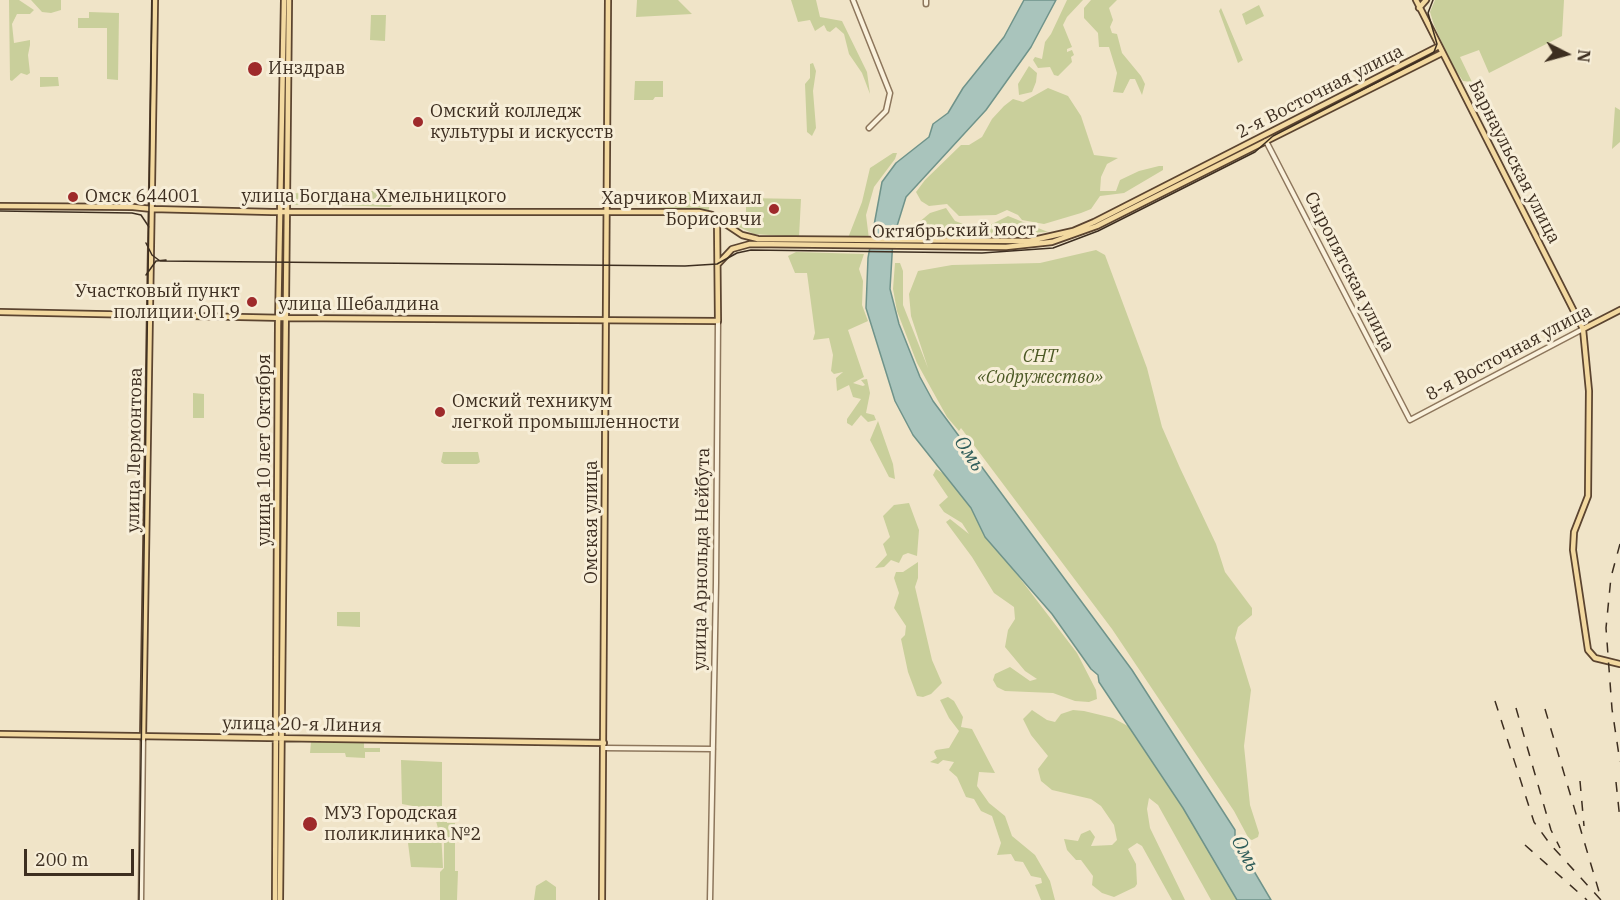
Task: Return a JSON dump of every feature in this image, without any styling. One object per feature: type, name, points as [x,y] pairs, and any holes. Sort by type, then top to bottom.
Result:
[{"type":"main road","name":"улица Лермонтова","points":[[143,738],[155,0]]},
{"type":"main road","name":"улица 10 лет Октября","points":[[280,900],[284,0]]},
{"type":"main road","name":"улица 10 лет Октября","points":[[283,211],[289,0]]},
{"type":"main road","name":"Омская улица","points":[[602,900],[609,0]]},
{"type":"main road","name":"Барнаульская улица","points":[[1416,0],[1583,329]]},
{"type":"main road","points":[[1419,8],[1426,0]]},
{"type":"main road","name":"2-я Восточная улица","points":[[1265,140],[1439,46]]},
{"type":"main road","name":"2-я Восточная улица","points":[[1214,164],[1442,53]]},
{"type":"main road","name":"Октябрьский мост","points":[[821,243],[1006,247],[1052,242],[1097,226],[1214,164]]},
{"type":"main road","name":"улица Богдана Хмельницкого","points":[[0,206],[283,211],[699,212],[717,219],[742,235],[758,239],[821,243]]},
{"type":"main road","name":"улица Арнольда Нейбута","points":[[717,219],[717,321]]},
{"type":"main road","points":[[717,266],[725,255],[741,245],[821,243]]},
{"type":"main road","name":"8-я Восточная улица","points":[[1583,329],[1620,310]]},
{"type":"main road","name":"улица Шебалдина","points":[[0,312],[282,318],[717,321]]},
{"type":"main road","name":"улица 10 лет Октября","points":[[275,900],[275,738],[282,318]]},
{"type":"main road","points":[[1583,329],[1589,391],[1588,496],[1574,534],[1574,557],[1586,643],[1595,658],[1620,664]]},
{"type":"main road","name":"улица 20-я Линия","points":[[0,734],[604,746]]},
{"type":"street","points":[[853,0],[890,93],[886,111],[869,128]]},
{"type":"street","name":"Сыропятская улица","points":[[1265,140],[1410,420]]},
{"type":"street","name":"улица Арнольда Нейбута","points":[[710,900],[717,321]]},
{"type":"street","name":"8-я Восточная улица","points":[[1410,420],[1583,329]]},
{"type":"street","name":"улица Лермонтова","points":[[141,900],[143,738]]},
{"type":"street","name":"улица 20-я Линия","points":[[604,746],[713,749]]},
{"type":"green space","points":[[9,0],[19,0],[34,10],[30,14],[17,14],[12,24],[14,43],[30,40],[28,55],[30,73],[27,75],[21,73],[12,81],[10,80]]},
{"type":"green space","points":[[31,0],[61,0],[61,10],[51,13],[42,12]]},
{"type":"green space","points":[[637,0],[678,0],[692,14],[636,17]]},
{"type":"green space","points":[[791,0],[816,0],[820,17],[842,21],[867,72],[870,94],[862,73],[849,54],[844,34],[836,27],[830,32],[827,31],[824,25],[815,31],[810,20],[798,22]]},
{"type":"green space","points":[[1067,0],[1083,0],[1067,17],[1063,25],[1072,47],[1067,49],[1067,52],[1072,50],[1074,55],[1071,57],[1072,62],[1058,76],[1054,75],[1050,67],[1038,68],[1033,60],[1035,57],[1042,59],[1045,42]]},
{"type":"green space","points":[[1091,0],[1117,0],[1109,8],[1113,20],[1110,27],[1112,33],[1117,34],[1122,53],[1145,84],[1142,95],[1135,79],[1130,79],[1123,93],[1113,92],[1117,73],[1109,47],[1099,47],[1098,33],[1084,18],[1084,8]]},
{"type":"green space","points":[[1435,0],[1564,0],[1562,36],[1489,73],[1479,50],[1460,57],[1472,82],[1463,81],[1452,65],[1434,25],[1430,12]]},
{"type":"green space","points":[[1259,5],[1264,16],[1246,25],[1242,14]]},
{"type":"green space","points":[[1221,8],[1243,60],[1238,63],[1219,11]]},
{"type":"green space","points":[[89,12],[119,13],[118,80],[107,79],[107,28],[78,28],[78,18],[89,18]]},
{"type":"green space","points":[[371,15],[386,15],[385,41],[370,40]]},
{"type":"green space","points":[[813,63],[816,71],[813,91],[816,128],[812,136],[807,132],[805,84],[810,78],[810,64]]},
{"type":"green space","points":[[1029,66],[1037,73],[1036,82],[1032,92],[1019,95],[1018,84]]},
{"type":"green space","points":[[40,77],[58,77],[59,86],[40,87]]},
{"type":"green space","points":[[635,81],[663,81],[663,97],[655,97],[653,100],[634,100]]},
{"type":"green space","points":[[1048,88],[1068,96],[1081,116],[1094,155],[1118,158],[1107,164],[1101,177],[1100,191],[1116,191],[1120,180],[1139,171],[1159,166],[1163,166],[1163,170],[1124,193],[1100,196],[1091,209],[1044,224],[1022,220],[1018,215],[1007,210],[996,215],[959,216],[947,204],[929,206],[921,201],[916,192],[925,180],[961,145],[969,145],[982,137],[992,119],[1004,106],[1013,99],[1023,102]]},
{"type":"green space","points":[[1615,107],[1620,110],[1620,142],[1612,149]]},
{"type":"green space","points":[[893,153],[897,153],[895,159],[874,187],[866,215],[869,239],[848,238],[862,202],[870,168]]},
{"type":"green space","points":[[322,191],[395,191],[395,203],[390,207],[311,204],[317,194]]},
{"type":"green space","points":[[653,192],[710,192],[709,210],[652,207],[644,201],[644,197]]},
{"type":"green space","points":[[292,193],[315,194],[309,205],[291,205]]},
{"type":"green space","points":[[746,198],[801,199],[799,237],[754,234],[728,222],[723,217],[746,218]]},
{"type":"green space","points":[[946,208],[955,221],[977,229],[1008,216],[1048,232],[950,236],[916,233],[912,228],[930,213]]},
{"type":"green space","name":"СНТ «Содружество»","points":[[1096,250],[1105,255],[1147,368],[1162,427],[1216,544],[1225,572],[1252,608],[1252,615],[1238,627],[1235,638],[1251,690],[1244,746],[1250,805],[1259,833],[1258,837],[1252,840],[1249,839],[1234,811],[1112,629],[961,428],[959,431],[947,417],[917,363],[897,311],[893,289],[895,263],[900,263],[903,271],[903,305],[928,368],[911,316],[909,294],[918,271],[952,265],[1040,263]]},
{"type":"green space","points":[[796,252],[864,254],[859,269],[863,281],[862,305],[868,321],[848,330],[864,377],[853,383],[863,386],[865,385],[861,380],[867,379],[870,393],[866,413],[874,415],[876,420],[868,422],[861,415],[852,426],[847,423],[847,419],[861,399],[853,397],[849,385],[837,391],[836,378],[843,372],[834,374],[831,371],[833,355],[829,338],[813,340],[815,333],[807,273],[795,273],[788,256]]},
{"type":"green space","points":[[193,393],[204,394],[204,418],[193,418]]},
{"type":"green space","points":[[878,421],[893,464],[895,479],[889,477],[870,440]]},
{"type":"green space","points":[[443,452],[478,452],[480,462],[477,464],[444,464],[441,462]]},
{"type":"green space","points":[[936,469],[946,475],[971,505],[996,547],[1077,653],[1096,690],[1097,699],[1089,702],[1075,701],[1053,693],[1005,691],[997,687],[993,680],[995,674],[1010,667],[1030,681],[1037,679],[1025,671],[1005,647],[1008,630],[1015,619],[1014,607],[994,593],[972,557],[946,522],[950,519],[969,534],[962,523],[944,512],[939,505],[948,497],[933,475]]},
{"type":"green space","points":[[909,503],[919,530],[917,556],[908,553],[903,555],[899,563],[891,560],[884,567],[875,568],[887,555],[883,544],[890,537],[883,516],[894,505]]},
{"type":"green space","points":[[918,562],[918,578],[915,587],[932,660],[942,683],[931,694],[923,697],[917,696],[908,672],[901,639],[905,635],[906,626],[894,608],[899,593],[894,578],[896,572],[903,572]]},
{"type":"green space","points":[[337,612],[360,612],[360,627],[337,626]]},
{"type":"green space","points":[[948,697],[954,701],[963,717],[961,727],[972,729],[995,773],[979,772],[977,786],[989,803],[1005,816],[1012,836],[1035,855],[1050,881],[1055,900],[1041,900],[1035,885],[1042,883],[1041,878],[1031,876],[1023,862],[1015,861],[1011,854],[997,855],[1001,843],[992,816],[981,811],[974,799],[966,797],[957,777],[949,770],[954,762],[943,760],[938,764],[930,762],[937,758],[934,752],[936,750],[949,748],[959,731],[940,700]]},
{"type":"green space","points":[[1032,710],[1047,720],[1055,722],[1061,714],[1073,710],[1084,711],[1113,718],[1137,731],[1240,900],[1211,900],[1158,805],[1149,798],[1147,809],[1150,828],[1185,900],[1172,900],[1142,846],[1137,843],[1128,849],[1136,864],[1137,884],[1135,887],[1114,897],[1102,893],[1092,885],[1093,876],[1081,860],[1076,860],[1067,850],[1064,839],[1078,841],[1081,834],[1090,830],[1095,837],[1091,846],[1112,845],[1117,840],[1114,825],[1101,806],[1091,799],[1052,790],[1041,781],[1038,769],[1048,756],[1031,735],[1023,719]]},
{"type":"green space","points":[[311,742],[364,743],[364,748],[380,748],[380,752],[365,752],[365,758],[346,757],[345,753],[310,753]]},
{"type":"green space","points":[[401,760],[442,762],[442,807],[447,808],[447,823],[455,823],[457,900],[440,900],[440,872],[444,868],[444,837],[441,833],[443,868],[411,867],[408,843],[401,834],[407,830],[414,834],[429,835],[434,830],[439,832],[436,821],[428,820],[429,809],[402,804]]},
{"type":"green space","points":[[546,880],[556,887],[556,900],[534,900],[536,886]]},
{"type":"water","name":"Омь","points":[[1024,0],[1056,0],[1031,47],[986,110],[906,197],[893,239],[890,289],[899,324],[920,377],[933,401],[1132,670],[1235,830],[1235,839],[1271,900],[1237,900],[1183,808],[1099,682],[1098,675],[1091,669],[1052,614],[985,537],[971,508],[913,435],[895,401],[866,308],[868,258],[882,182],[896,163],[929,137],[933,124],[948,113],[963,88],[1004,37]]},
{"type":"tram line","points":[[139,900],[152,0]]},
{"type":"tram line","points":[[146,243],[152,255],[160,261],[685,266],[717,264],[737,253],[751,250],[982,253],[1053,248],[1098,231],[1255,152],[1273,136],[1428,56],[1434,52],[1437,44],[1428,13],[1433,0]]},
{"type":"tram line","points":[[0,211],[132,213],[141,215],[149,227]]},
{"type":"tram line","points":[[146,275],[156,261],[166,260]]},
{"type":"railway","points":[[1620,544],[1611,577],[1606,628],[1612,709],[1620,762]]},
{"type":"railway","points":[[1495,701],[1534,822],[1550,844],[1601,900]]},
{"type":"railway","points":[[1516,708],[1551,830],[1560,848]]},
{"type":"railway","points":[[1545,709],[1600,895]]},
{"type":"railway","points":[[1580,781],[1584,826]]},
{"type":"railway","points":[[1616,782],[1620,820]]},
{"type":"railway","points":[[1525,845],[1587,900]]},
{"type":"place","name":"Инздрав","points":[[255,69]]},
{"type":"place","name":"Омский колледж культуры и искусств","points":[[418,122]]},
{"type":"place","name":"Омск 644001","points":[[73,197]]},
{"type":"place","name":"Харчиков Михаил Борисовчи","points":[[774,209]]},
{"type":"place","name":"Участковый пункт полиции ОП 9","points":[[252,302]]},
{"type":"place","name":"Омский техникум легкой промышленности","points":[[440,412]]},
{"type":"place","name":"МУЗ Городская поликлиника №2","points":[[310,824]]}]
